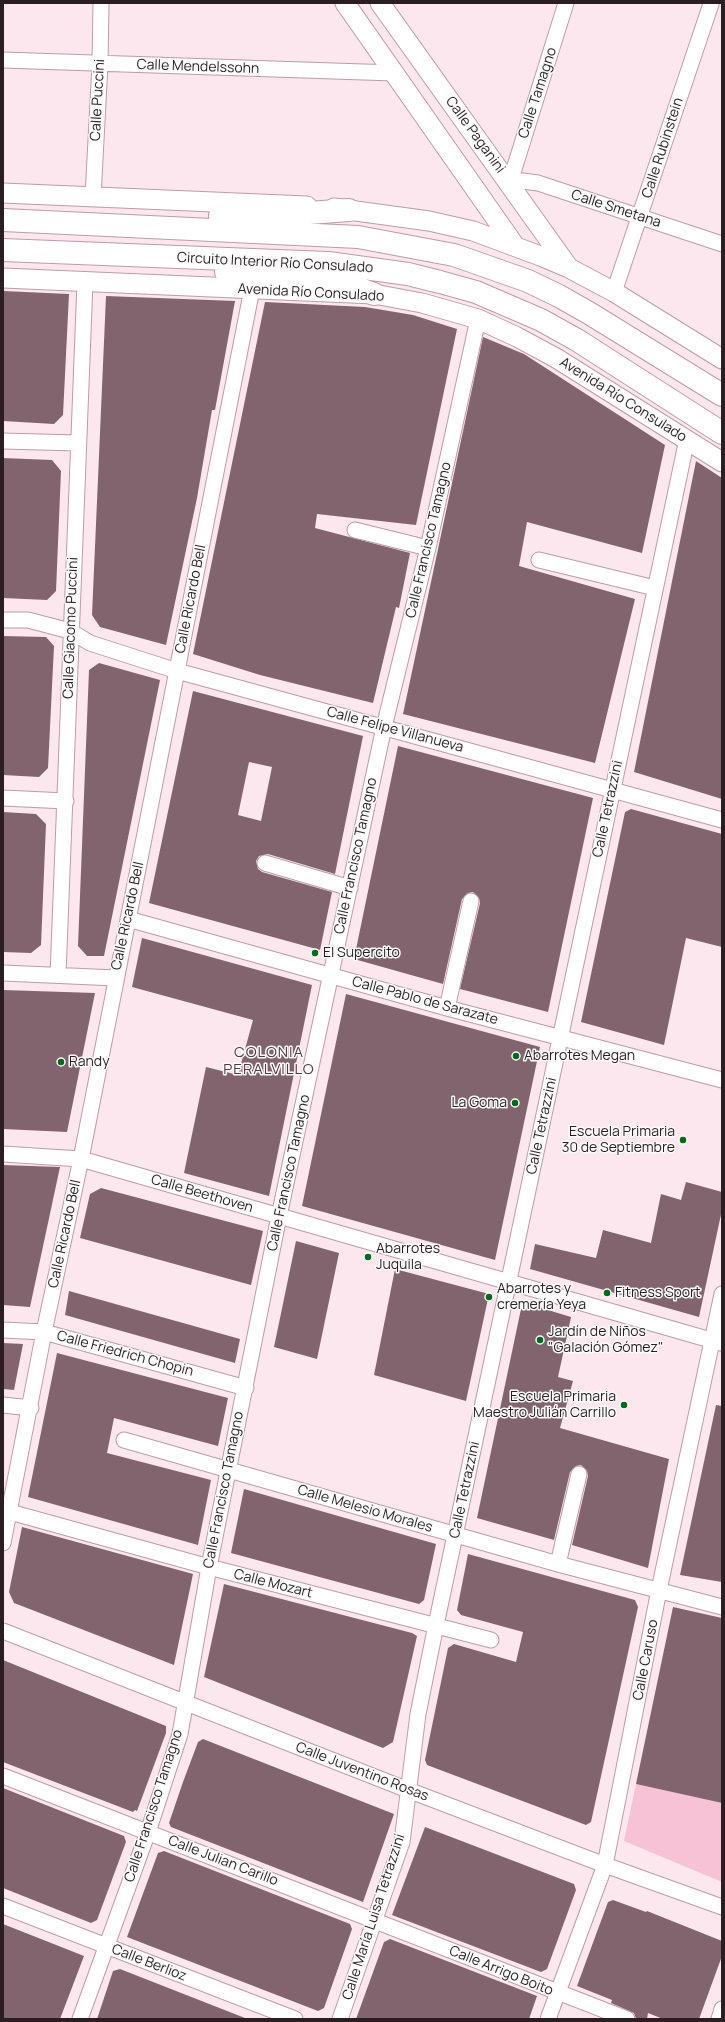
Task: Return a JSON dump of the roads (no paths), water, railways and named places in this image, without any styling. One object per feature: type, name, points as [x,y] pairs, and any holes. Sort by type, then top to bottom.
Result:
[{"type":"highway","points":[[155,227],[196,216],[282,216],[349,210]]},
{"type":"highway","name":"Circuito Interior Río Consulado","points":[[3,220],[358,237],[454,255],[516,276],[559,296],[589,312],[722,395]]},
{"type":"highway","name":"Circuito Interior Río Consulado","points":[[3,250],[328,263],[408,274],[476,292],[541,320],[577,340],[722,433]]},
{"type":"highway","points":[[170,257],[234,274],[326,282],[354,287],[374,294]]},
{"type":"main road","points":[[345,3],[515,246]]},
{"type":"main road","name":"Calle Paganini","points":[[380,3],[490,159],[510,182],[569,268]]},
{"type":"main road","points":[[3,193],[271,203],[349,210],[429,221],[473,231],[569,268],[614,292],[722,359]]},
{"type":"main road","name":"Avenida Río Consulado","points":[[3,278],[374,294],[422,303],[478,320],[556,358],[722,462]]},
{"type":"street","name":"Calle Puccini","points":[[93,197],[100,64],[101,3]]},
{"type":"street","name":"Calle Tamagno","points":[[510,182],[566,3]]},
{"type":"street","name":"Calle Rubinstein","points":[[614,292],[712,4]]},
{"type":"street","name":"Calle Mendelssohn","points":[[3,60],[394,73]]},
{"type":"street","name":"Calle Smetana","points":[[510,182],[538,182],[722,244]]},
{"type":"street","name":"Calle Giacomo Puccini","points":[[58,975],[66,801],[70,631],[85,282]]},
{"type":"street","name":"Calle Ricardo Bell","points":[[3,1543],[31,1408],[44,1332],[81,1159],[252,289]]},
{"type":"street","name":"Calle Francisco Tamagno","points":[[80,2019],[148,1832],[180,1734],[209,1567],[246,1388],[279,1216],[384,727],[428,548],[478,320]]},
{"type":"street","name":"Calle Tetrazzini","points":[[408,1790],[418,1714],[436,1625],[508,1283],[562,1037],[612,789],[687,440]]},
{"type":"street","points":[[3,441],[78,443]]},
{"type":"street","points":[[355,530],[428,548]]},
{"type":"street","points":[[539,560],[655,588]]},
{"type":"street","name":"Calle Felipe Villanueva","points":[[3,620],[28,620],[70,631],[90,643],[177,671],[722,820]]},
{"type":"street","points":[[3,798],[66,801]]},
{"type":"street","points":[[265,863],[350,888]]},
{"type":"street","points":[[447,1008],[471,901]]},
{"type":"street","name":"Calle Pablo de Sarazate","points":[[128,919],[447,1008],[722,1080]]},
{"type":"street","points":[[3,973],[116,978]]},
{"type":"street","name":"Calle Beethoven","points":[[3,1154],[81,1159],[717,1342]]},
{"type":"street","name":"Calle Caruso","points":[[548,2019],[605,1865],[659,1590],[717,1342],[722,1294]]},
{"type":"street","name":"Calle Friedrich Chopin","points":[[3,1330],[44,1332],[246,1388]]},
{"type":"street","points":[[3,1405],[31,1408]]},
{"type":"street","name":"Calle Melesio Morales","points":[[124,1440],[558,1564],[722,1607]]},
{"type":"street","points":[[558,1564],[579,1474]]},
{"type":"street","name":"Calle Mozart","points":[[10,1512],[209,1567],[491,1640]]},
{"type":"street","name":"Calle Juventino Rosas","points":[[3,1631],[408,1790],[605,1865],[722,1907]]},
{"type":"street","name":"Calle Julian Carillo","points":[[3,1776],[376,1920]]},
{"type":"street","name":"Calle María Luisa Tetrazzini","points":[[340,2019],[376,1920],[402,1842],[408,1790]]},
{"type":"street","name":"Calle Berlioz","points":[[3,1906],[105,1947],[295,2019]]},
{"type":"street","name":"Calle Arrigo Boito","points":[[376,1920],[557,1993],[627,2019]]},
{"type":"street","points":[[719,2019],[722,2009]]},
{"type":"place","name":"El Supercito","points":[[315,953]]},
{"type":"place","name":"Abarrotes Megan","points":[[516,1056]]},
{"type":"place","name":"Randy","points":[[61,1062]]},
{"type":"place","name":"La Goma","points":[[515,1103]]},
{"type":"place","name":"Escuela Primaria 30 de Septiembre","points":[[683,1140]]},
{"type":"place","name":"Abarrotes Juquila","points":[[368,1257]]},
{"type":"place","name":"Fitness Sport","points":[[607,1293]]},
{"type":"place","name":"Abarrotes y cremería Yeya","points":[[489,1297]]},
{"type":"place","name":"Jardín de Niños \"Galación Gómez\"","points":[[540,1340]]},
{"type":"place","name":"Escuela Primaria Maestro Julián Carrillo","points":[[624,1405]]},
{"type":"district","name":"COLONIA PERALVILLO","points":[[269,1062]]}]
